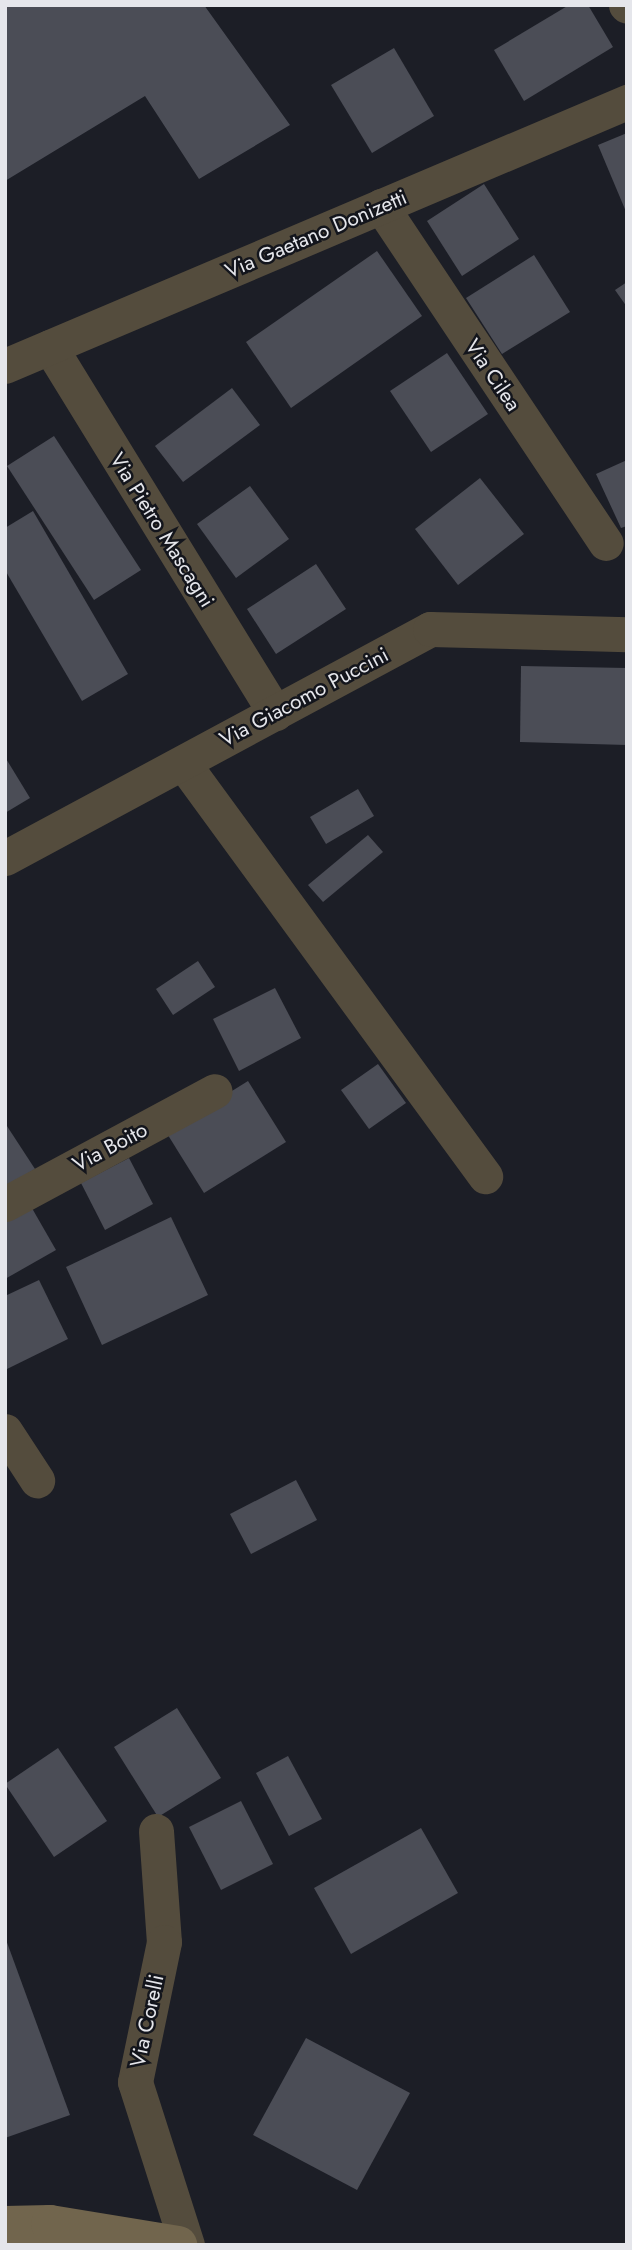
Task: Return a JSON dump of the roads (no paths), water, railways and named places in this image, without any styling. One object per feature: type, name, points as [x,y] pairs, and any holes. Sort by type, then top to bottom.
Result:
[{"type":"street","name":"Via Gaetano Donizetti","points":[[5,366],[627,102]]},
{"type":"street","name":"Via Cilea","points":[[381,206],[606,543]]},
{"type":"street","name":"Via Pietro Mascagni","points":[[50,347],[275,713]]},
{"type":"street","name":"Via Giacomo Puccini","points":[[5,858],[430,629],[627,634]]},
{"type":"street","points":[[183,762],[485,1176]]},
{"type":"street","name":"Via Boito","points":[[5,1203],[215,1091]]},
{"type":"street","points":[[5,1431],[37,1480]]},
{"type":"street","name":"Via Corelli","points":[[156,1832],[164,1942],[135,2082],[187,2245]]},
{"type":"street","points":[[5,2225],[61,2225],[178,2245]]}]
